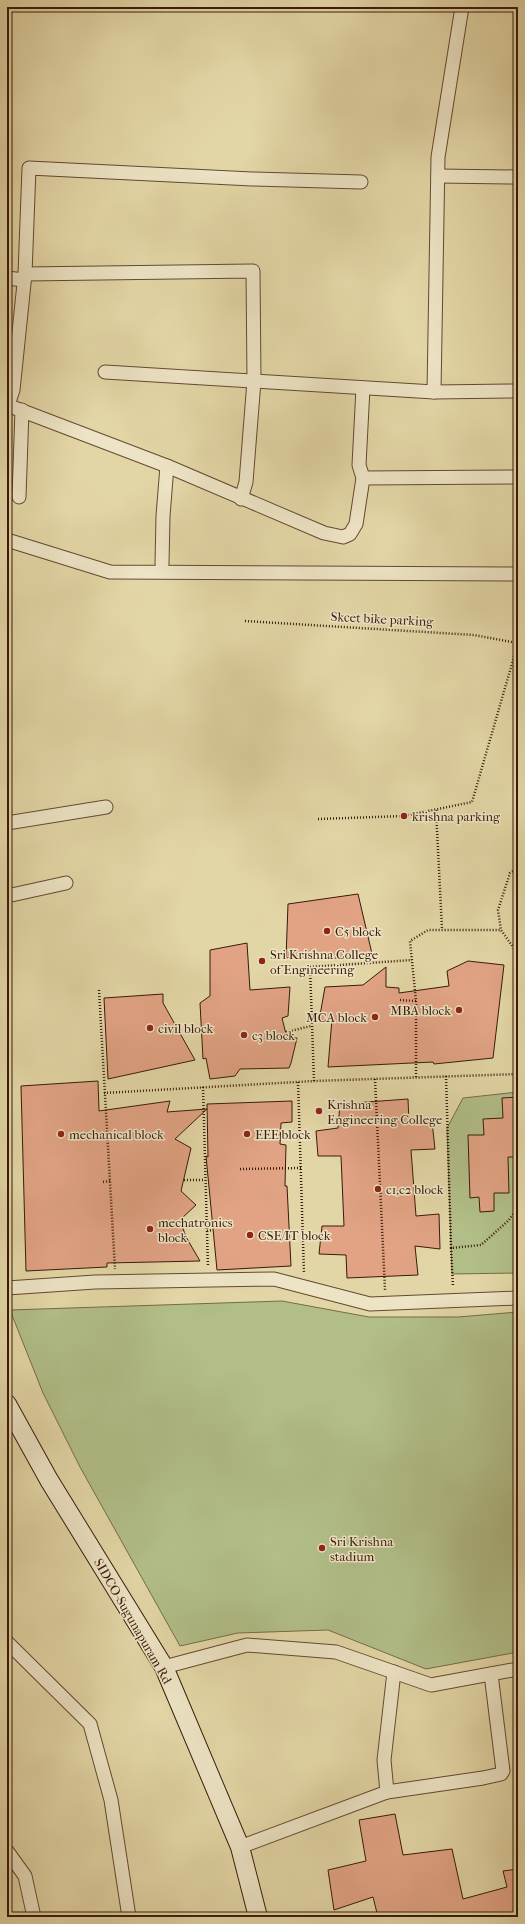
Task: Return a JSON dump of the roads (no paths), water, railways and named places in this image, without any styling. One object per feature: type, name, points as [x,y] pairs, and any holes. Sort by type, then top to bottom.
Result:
[{"type":"street","points":[[434,392],[438,157],[462,7]]},
{"type":"street","points":[[361,182],[252,179],[29,168],[24,277],[13,390],[7,405],[167,466],[241,499],[324,533],[343,537],[350,534],[356,524],[363,478],[359,465],[363,388]]},
{"type":"street","points":[[438,176],[518,177]]},
{"type":"street","points":[[7,278],[253,271],[254,381],[246,482],[241,499]]},
{"type":"street","points":[[105,372],[434,392],[517,391]]},
{"type":"street","points":[[19,497],[22,410]]},
{"type":"street","points":[[162,564],[162,516],[167,466]]},
{"type":"street","points":[[363,478],[518,477]]},
{"type":"street","points":[[7,540],[110,572],[518,574]]},
{"type":"street","points":[[7,822],[106,806]]},
{"type":"street","points":[[7,896],[66,883]]},
{"type":"street","points":[[7,1288],[116,1281],[274,1279],[370,1304],[518,1298]]},
{"type":"street","name":"SIDCO-Sugunapuram Rd","points":[[7,1404],[49,1480],[164,1667],[240,1847],[258,1917]]},
{"type":"street","points":[[7,1642],[90,1724],[111,1800],[129,1917]]},
{"type":"street","points":[[164,1667],[247,1646],[336,1652],[431,1684],[518,1669]]},
{"type":"street","points":[[387,1792],[384,1760],[394,1672]]},
{"type":"street","points":[[240,1847],[387,1792],[501,1774],[503,1771],[491,1674]]},
{"type":"street","points":[[7,1851],[25,1876],[34,1917]]},
{"type":"place","name":"krishna parking","points":[[404,816]]},
{"type":"place","name":"C5 block","points":[[327,931]]},
{"type":"place","name":"Sri Krishna College of Engineering","points":[[262,961]]},
{"type":"place","name":"MBA block","points":[[459,1010]]},
{"type":"place","name":"MCA block","points":[[375,1017]]},
{"type":"place","name":"civil block","points":[[150,1028]]},
{"type":"place","name":"c3 block","points":[[244,1035]]},
{"type":"place","name":"Krishna Engineering College","points":[[319,1111]]},
{"type":"place","name":"mechanical block","points":[[61,1134]]},
{"type":"place","name":"EEE block","points":[[247,1134]]},
{"type":"place","name":"c1,c2 block","points":[[378,1189]]},
{"type":"place","name":"mechatronics block","points":[[150,1229]]},
{"type":"place","name":"CSE/IT block","points":[[250,1235]]},
{"type":"place","name":"Sri Krishna stadium","points":[[322,1548]]}]
